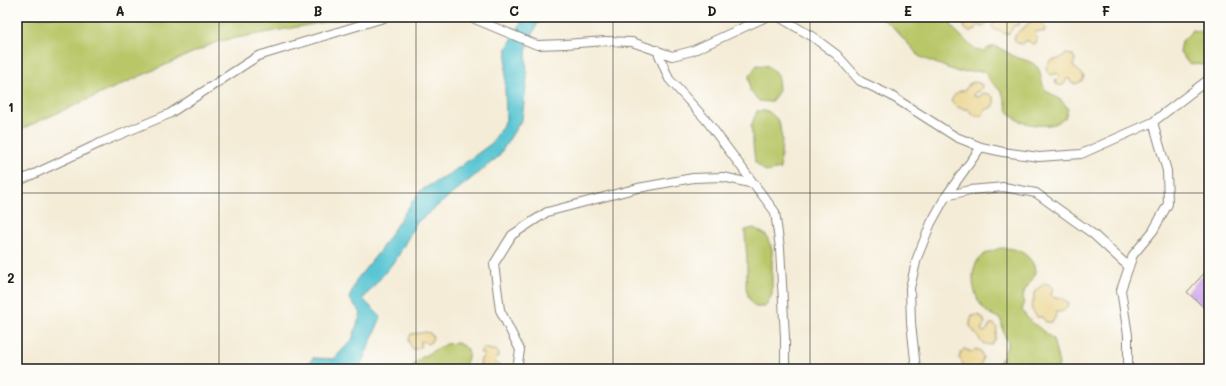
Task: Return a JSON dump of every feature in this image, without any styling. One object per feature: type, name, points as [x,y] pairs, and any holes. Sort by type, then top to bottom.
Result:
[{"type":"lane","points":[[17,182],[100,143],[169,114],[258,56],[387,17]]},
{"type":"lane","points":[[470,17],[537,44],[565,44],[605,41],[632,42],[672,56],[692,51],[766,17]]},
{"type":"lane","points":[[779,17],[813,36],[837,55],[860,81],[890,95],[956,137],[981,147],[1003,152],[1039,157],[1081,154],[1153,122],[1209,78]]},
{"type":"lane","points":[[657,50],[669,79],[707,121],[775,212],[780,248],[785,337],[785,369]]},
{"type":"lane","points":[[1128,369],[1128,335],[1122,290],[1133,255],[1153,231],[1168,204],[1167,171],[1153,122]]},
{"type":"lane","points":[[916,369],[911,323],[910,288],[917,258],[931,223],[946,196],[981,147]]},
{"type":"lane","points":[[517,369],[520,350],[500,310],[494,264],[512,235],[547,212],[638,188],[693,178],[724,177],[754,184]]},
{"type":"lane","points":[[946,196],[970,190],[1004,186],[1036,193],[1093,234],[1129,267]]},
{"type":"green space","points":[[17,17],[353,17],[219,41],[17,131]]},
{"type":"green space","points":[[880,17],[950,17],[952,27],[974,49],[985,51],[986,49],[994,46],[1013,56],[1036,65],[1045,89],[1063,102],[1068,109],[1065,118],[1055,124],[1049,125],[1029,124],[1016,119],[1008,111],[1002,93],[990,80],[985,71],[958,72],[920,57],[892,26]]},
{"type":"green space","points":[[1193,30],[1207,33],[1209,35],[1209,59],[1203,65],[1188,63],[1180,52],[1182,41]]},
{"type":"green space","points":[[757,65],[768,66],[778,75],[779,91],[771,102],[759,101],[750,91],[749,76]]},
{"type":"green space","points":[[757,111],[768,111],[779,121],[782,139],[780,169],[766,172],[755,162],[751,126]]},
{"type":"green space","points":[[754,228],[766,235],[772,249],[772,295],[765,307],[755,307],[748,295],[746,285],[747,258],[745,230]]},
{"type":"green space","points":[[1000,248],[1022,252],[1034,265],[1035,272],[1032,280],[1024,292],[1022,310],[1028,319],[1053,339],[1059,364],[1058,369],[994,369],[1003,357],[1008,343],[1003,331],[1001,319],[987,312],[982,307],[976,295],[973,273],[980,258],[988,252]]},
{"type":"green space","points":[[458,343],[468,349],[468,358],[463,367],[460,369],[412,369],[413,365],[422,357],[446,344]]},
{"type":"sand","points":[[965,17],[990,17],[986,25],[982,27],[978,25],[975,30],[970,32],[964,27]]},
{"type":"sand","points":[[1001,17],[1015,17],[1020,21],[1019,25],[1013,26],[1008,34],[1003,33],[1000,30],[995,30],[992,26],[994,21]]},
{"type":"sand","points":[[1032,20],[1042,23],[1045,28],[1044,32],[1037,31],[1035,34],[1037,39],[1036,43],[1032,44],[1029,41],[1024,41],[1022,44],[1017,43],[1014,38],[1020,30]]},
{"type":"sand","points":[[1066,54],[1073,55],[1075,60],[1073,65],[1084,77],[1082,81],[1075,84],[1071,83],[1070,79],[1066,79],[1065,83],[1061,86],[1056,84],[1055,80],[1059,76],[1057,73],[1052,75],[1047,72],[1046,67],[1050,61],[1059,59]]},
{"type":"sand","points":[[974,82],[980,83],[982,86],[980,91],[974,93],[974,96],[978,97],[984,93],[989,94],[994,98],[992,107],[985,110],[979,116],[972,114],[968,109],[958,107],[951,101],[956,93],[965,90],[969,84]]},
{"type":"sand","points":[[1045,283],[1050,285],[1053,289],[1051,295],[1054,298],[1062,298],[1068,304],[1061,312],[1056,312],[1055,318],[1052,322],[1046,322],[1042,317],[1037,317],[1031,308],[1034,293]]},
{"type":"sand","points":[[978,315],[983,318],[985,323],[981,330],[983,332],[987,330],[990,324],[994,324],[997,328],[995,340],[991,345],[982,343],[970,326],[972,316]]},
{"type":"sand","points":[[426,332],[430,333],[433,337],[431,342],[427,344],[423,341],[420,342],[421,346],[418,349],[413,349],[409,342],[411,334]]},
{"type":"sand","points":[[483,348],[497,351],[499,354],[494,361],[499,365],[500,369],[477,369],[480,367],[481,359],[484,355],[480,352]]},
{"type":"sand","points":[[964,349],[972,352],[976,349],[981,351],[983,357],[980,369],[965,368],[959,358]]},
{"type":"water","points":[[526,17],[546,17],[537,24],[526,51],[527,78],[522,119],[498,157],[416,223],[397,258],[363,299],[381,317],[359,369],[305,369],[313,358],[334,359],[352,340],[361,313],[349,298],[357,279],[379,252],[420,191],[454,171],[492,143],[506,120],[505,86],[507,48],[523,19]]},
{"type":"building","points":[[1209,268],[1209,312],[1187,292]]}]
